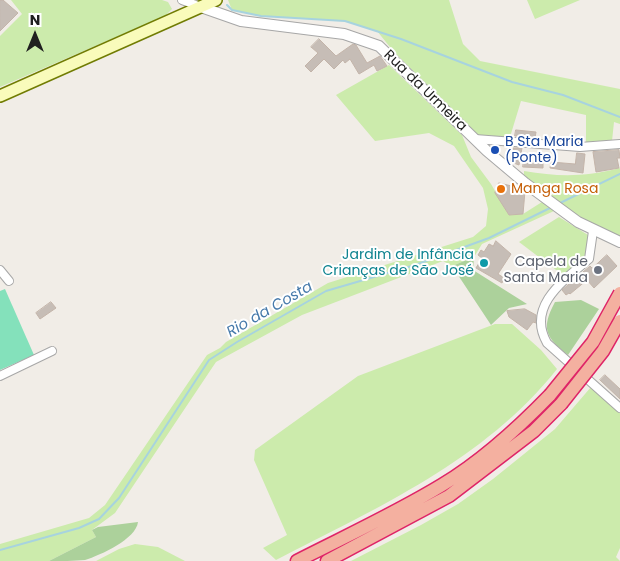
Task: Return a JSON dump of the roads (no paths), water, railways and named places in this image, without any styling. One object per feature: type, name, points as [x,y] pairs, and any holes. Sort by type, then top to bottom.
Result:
[{"type":"highway","points":[[298,561],[394,512],[443,484],[500,442],[526,420],[550,395],[593,342],[620,293]]},
{"type":"highway","points":[[327,561],[449,496],[534,431],[561,404],[603,351],[620,321]]},
{"type":"main road","points":[[0,96],[216,0]]},
{"type":"street","points":[[182,0],[201,7]]},
{"type":"street","name":"Rua da Urmeira","points":[[201,7],[241,21],[344,34],[379,46],[475,139],[558,209],[593,231],[620,242]]},
{"type":"street","points":[[475,139],[580,147],[620,144]]},
{"type":"street","points":[[593,231],[588,259],[557,285],[544,306],[541,316],[542,334],[547,343],[620,408]]},
{"type":"street","points":[[0,270],[5,280]]},
{"type":"street","points":[[0,376],[52,351]]},
{"type":"waterway","points":[[227,5],[232,10],[261,16],[345,21],[401,39],[512,82],[563,95],[620,117]]},
{"type":"waterway","name":"Rio da Costa","points":[[558,204],[620,174]]},
{"type":"waterway","name":"Rio da Costa","points":[[0,550],[79,528],[99,519],[119,498],[209,360],[237,342],[326,291],[415,265],[489,238],[552,207]]},
{"type":"place","name":"B Sta Maria (Ponte)","points":[[495,150]]},
{"type":"place","name":"Manga Rosa","points":[[501,189]]},
{"type":"place","name":"Jardim de Infância Crianças de São José","points":[[484,263]]},
{"type":"place","name":"Capela de Santa Maria","points":[[598,270]]}]
